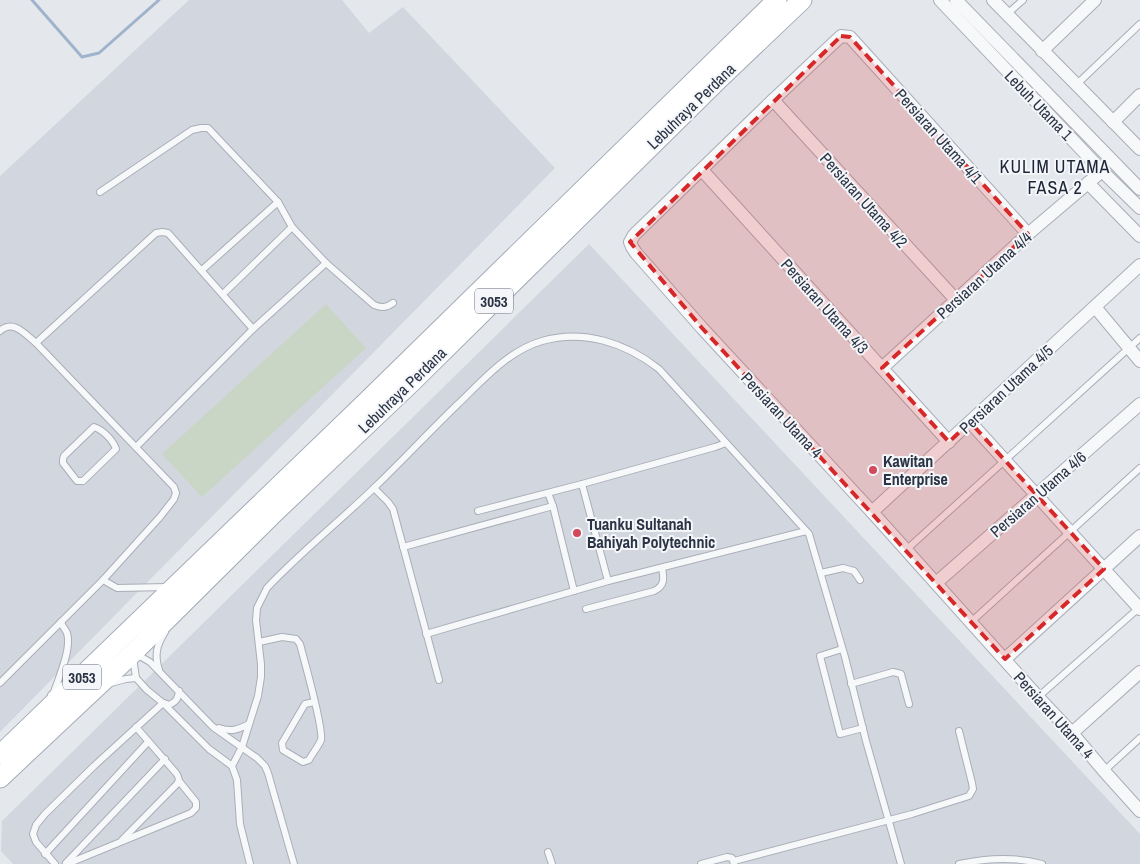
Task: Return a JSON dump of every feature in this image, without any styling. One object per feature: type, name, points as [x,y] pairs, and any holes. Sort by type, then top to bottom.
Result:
[{"type":"main road","name":"Lebuhraya Perdana","points":[[175,596],[358,410],[777,0]]},
{"type":"main road","name":"Lebuhraya Perdana","points":[[3,762],[21,736],[175,596],[273,514],[413,381],[719,79],[802,0]]},
{"type":"main road","points":[[21,736],[54,716],[104,669],[133,652],[142,633],[175,596]]},
{"type":"main road","name":"3053","points":[[3,762],[86,696],[133,652]]},
{"type":"main road","points":[[0,782],[3,762]]},
{"type":"street","name":"Lebuh Utama 1","points":[[940,0],[1102,171],[1140,208]]},
{"type":"street","name":"Lebuh Utama 1","points":[[956,0],[1140,189]]},
{"type":"street","points":[[993,0],[1140,149]]},
{"type":"street","points":[[1042,51],[1095,0]]},
{"type":"street","name":"Persiaran Utama 4","points":[[850,37],[841,36],[773,100],[634,236],[630,242],[632,248],[702,328],[1072,732],[1104,771],[1139,807]]},
{"type":"street","name":"Persiaran Utama 4/1","points":[[850,37],[1028,234]]},
{"type":"street","points":[[1113,122],[1140,95]]},
{"type":"street","name":"Persiaran Utama 4/2","points":[[773,100],[956,300]]},
{"type":"street","name":"Persiaran Utama 4/3","points":[[702,170],[949,442]]},
{"type":"street","name":"Persiaran Utama 4/4","points":[[882,368],[1028,234],[1102,171]]},
{"type":"street","points":[[1088,183],[1140,236]]},
{"type":"street","name":"Persiaran Utama 4/5","points":[[872,512],[1140,265]]},
{"type":"street","points":[[1095,307],[1140,361]]},
{"type":"street","name":"Persiaran Utama 4/6","points":[[936,584],[1140,404]]},
{"type":"street","points":[[970,422],[1140,607]]},
{"type":"street","points":[[1005,659],[1140,536]]},
{"type":"street","points":[[1072,732],[1140,672]]},
{"type":"lane","points":[[1007,14],[1023,0]]},
{"type":"lane","points":[[1076,85],[1140,24]]},
{"type":"lane","points":[[100,192],[192,130],[208,128],[278,202],[292,227],[326,263],[374,305],[381,308],[393,303]]},
{"type":"lane","points":[[202,270],[278,202]]},
{"type":"lane","points":[[223,294],[292,227]]},
{"type":"lane","points":[[36,343],[156,233],[162,232],[168,233],[253,329]]},
{"type":"lane","points":[[136,447],[253,329],[326,263]]},
{"type":"lane","points":[[0,331],[4,327],[16,327],[36,343],[136,447],[174,488],[176,493],[174,499],[160,517],[103,580],[0,683]]},
{"type":"lane","points":[[232,766],[242,747],[258,696],[261,664],[256,628],[257,608],[267,588],[511,356],[525,347],[564,337],[601,339],[633,352],[659,369],[809,534],[901,864]]},
{"type":"lane","points":[[906,550],[1140,338]]},
{"type":"lane","points":[[106,435],[114,425]]},
{"type":"lane","points":[[94,427],[97,427],[106,435],[116,446],[115,451],[83,481],[77,481],[63,463],[64,456],[94,427]]},
{"type":"lane","points":[[478,511],[715,447],[726,442]]},
{"type":"lane","points":[[971,622],[1140,468]]},
{"type":"lane","points":[[582,484],[608,581]]},
{"type":"lane","points":[[374,488],[393,509],[439,680]]},
{"type":"lane","points":[[548,493],[574,591]]},
{"type":"lane","points":[[403,547],[553,506]]},
{"type":"lane","points":[[426,634],[608,581],[806,531]]},
{"type":"lane","points":[[586,609],[659,589],[664,579],[662,568]]},
{"type":"lane","points":[[820,573],[843,568],[854,570],[860,580]]},
{"type":"lane","points":[[103,580],[117,588],[175,596],[156,652],[156,661],[160,671]]},
{"type":"lane","points":[[1038,697],[1140,607]]},
{"type":"lane","points":[[21,736],[54,692],[65,662],[67,634],[60,622]]},
{"type":"lane","points":[[259,642],[282,637],[296,639],[300,644],[314,702],[321,732],[321,739],[309,760],[303,762],[283,750],[282,743],[304,704],[314,702]]},
{"type":"lane","points":[[842,650],[820,656],[840,734],[863,728]]},
{"type":"lane","points":[[133,652],[150,662],[160,671],[213,727],[257,758],[264,766],[268,773],[294,864]]},
{"type":"lane","points":[[133,652],[136,678],[209,748],[232,766],[237,780],[240,824],[250,864]]},
{"type":"lane","points":[[851,684],[893,672],[901,674],[909,704]]},
{"type":"lane","points":[[86,696],[115,681],[136,678]]},
{"type":"lane","points":[[162,703],[169,705],[174,703],[178,698],[179,691]]},
{"type":"lane","points":[[55,864],[36,842],[33,834],[36,826],[45,814],[94,766],[162,703]]},
{"type":"lane","points":[[213,727],[228,731],[238,730],[249,724]]},
{"type":"lane","points":[[66,864],[191,813],[196,808],[196,802],[179,781],[179,777],[136,728]]},
{"type":"lane","points":[[700,864],[727,857],[732,858],[734,863],[912,814],[969,796],[973,789],[959,732]]},
{"type":"lane","points":[[1104,771],[1140,738]]},
{"type":"lane","points":[[45,854],[148,742]]},
{"type":"lane","points":[[66,864],[164,759]]},
{"type":"lane","points":[[118,844],[156,807],[179,781]]},
{"type":"lane","points":[[548,852],[552,864]]},
{"type":"lane","points":[[959,864],[1009,858],[1042,864]]},
{"type":"highlighted area","points":[[841,36],[850,37],[1028,234],[882,368],[949,442],[970,422],[1104,569],[1005,659],[702,328],[630,242]]},
{"type":"shaded area","points":[[189,0],[342,0],[369,33],[403,7],[555,168],[0,732],[0,176]]},
{"type":"shaded area","name":"Tuanku Sultanah Bahiyah Polytechnic","points":[[589,244],[1140,834],[1140,864],[13,864],[1,851],[2,821]]},
{"type":"green space","points":[[326,304],[366,348],[202,497],[162,454]]},
{"type":"waterway","points":[[32,0],[82,57],[99,53],[159,0]]},
{"type":"place","name":"Kawitan Enterprise","points":[[873,470]]},
{"type":"place","name":"Tuanku Sultanah Bahiyah Polytechnic","points":[[577,533]]},
{"type":"district","name":"KULIM UTAMA FASA 2","points":[[1055,176]]}]
